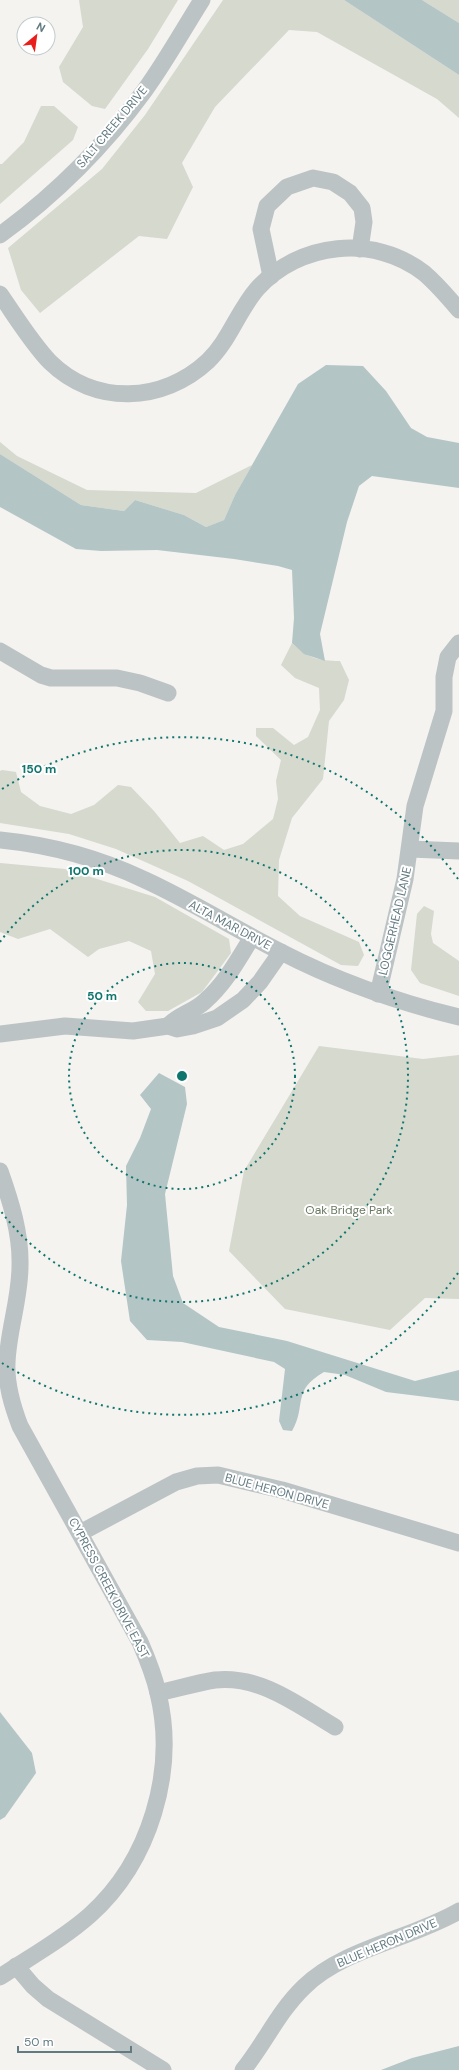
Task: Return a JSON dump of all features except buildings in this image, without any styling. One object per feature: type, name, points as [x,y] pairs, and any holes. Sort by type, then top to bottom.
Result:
[{"type":"street","name":"SALT CREEK DRIVE","points":[[0,235],[44,200],[79,167],[109,135],[149,84],[202,0]]},
{"type":"street","points":[[272,276],[261,229],[267,206],[287,187],[313,178],[332,182],[350,193],[362,208],[364,222],[360,248]]},
{"type":"street","points":[[0,294],[41,352],[71,378],[102,392],[122,394],[142,394],[172,386],[190,376],[208,361],[218,349],[246,304],[272,276],[304,256],[325,250],[346,247],[360,248],[389,254],[423,273],[440,288],[459,310]]},
{"type":"street","name":"LOGGERHEAD LANE","points":[[378,994],[406,879],[415,806],[444,711],[444,677],[448,656],[459,643]]},
{"type":"street","points":[[0,651],[41,675],[52,678],[117,678],[140,683],[168,693]]},
{"type":"street","name":"ALTA MAR DRIVE","points":[[0,840],[27,843],[68,852],[107,864],[146,880],[281,952],[335,977],[378,994],[422,1008],[459,1016]]},
{"type":"street","points":[[410,849],[459,851]]},
{"type":"street","points":[[168,1026],[175,1018],[190,1013],[204,1003],[218,989],[252,937]]},
{"type":"street","points":[[0,1034],[65,1026],[134,1031],[168,1026],[177,1030],[217,1018],[243,1000],[260,982],[281,952]]},
{"type":"street","name":"CYPRESS CREEK DRIVE EAST","points":[[0,1171],[13,1213],[19,1239],[19,1292],[7,1363],[8,1385],[12,1406],[20,1426],[140,1642],[151,1668],[158,1693],[164,1733],[163,1762],[159,1791],[152,1819],[141,1846],[114,1890],[91,1915],[64,1936],[0,1976]]},
{"type":"street","name":"BLUE HERON DRIVE","points":[[80,1533],[176,1482],[196,1476],[218,1475],[233,1477],[282,1490],[459,1543]]},
{"type":"street","points":[[158,1693],[215,1680],[237,1680],[251,1682],[272,1690],[335,1727]]},
{"type":"street","name":"BLUE HERON DRIVE","points":[[243,2070],[284,2009],[305,1986],[326,1970],[349,1958],[459,1911]]},
{"type":"street","points":[[16,1966],[33,1986],[48,2000],[164,2070]]},
{"type":"green space","points":[[79,0],[178,0],[148,49],[105,109],[92,106],[63,82],[59,67],[83,27]]},
{"type":"green space","points":[[223,0],[344,0],[459,75],[459,118],[437,99],[317,32],[289,30],[215,107],[182,163],[193,187],[167,239],[139,236],[40,313],[21,290],[8,248],[102,169],[145,115]]},
{"type":"green space","points":[[422,0],[459,0],[459,23]]},
{"type":"green space","points":[[41,106],[54,106],[78,127],[73,140],[0,204],[0,164],[2,164],[24,142]]},
{"type":"green space","points":[[0,442],[17,456],[87,490],[196,493],[252,465],[235,495],[224,520],[206,527],[184,515],[135,500],[124,511],[81,505],[0,454]]},
{"type":"green space","points":[[292,643],[303,652],[314,658],[340,661],[349,680],[344,700],[329,721],[323,779],[292,818],[279,860],[278,896],[300,916],[359,942],[364,955],[358,966],[341,965],[188,881],[116,849],[69,834],[0,823],[0,771],[2,770],[16,772],[21,792],[40,806],[71,814],[94,805],[118,785],[131,787],[154,811],[180,843],[203,836],[224,850],[243,844],[273,819],[278,799],[276,781],[281,760],[256,736],[256,728],[273,728],[294,745],[308,737],[320,710],[319,688],[295,678],[281,665]]},
{"type":"green space","points":[[0,863],[65,869],[155,897],[229,939],[231,953],[202,992],[168,1011],[146,1011],[138,1002],[155,974],[151,951],[129,941],[99,949],[88,957],[50,929],[18,939],[0,932]]},
{"type":"green space","points":[[424,906],[434,911],[431,934],[433,943],[459,961],[459,996],[420,983],[411,970],[417,914]]},
{"type":"green space","name":"Oak Bridge Park","points":[[319,1046],[423,1059],[459,1055],[459,1299],[425,1298],[390,1330],[285,1309],[229,1251],[244,1171]]},
{"type":"shaded area","points":[[344,0],[422,0],[459,23],[459,75]]},
{"type":"shaded area","points":[[326,365],[363,366],[386,391],[411,428],[427,437],[459,443],[459,488],[372,476],[359,486],[347,522],[320,634],[325,661],[304,654],[292,643],[294,618],[292,570],[278,566],[234,559],[157,550],[101,551],[76,549],[0,507],[0,454],[81,505],[124,511],[135,500],[184,515],[206,527],[224,520],[235,495],[298,384]]},
{"type":"shaded area","points":[[159,1073],[185,1087],[187,1104],[165,1194],[173,1276],[183,1303],[219,1327],[287,1341],[415,1381],[459,1370],[459,1401],[386,1392],[345,1375],[324,1372],[314,1379],[303,1392],[299,1413],[292,1431],[283,1430],[279,1421],[285,1369],[274,1362],[182,1342],[147,1340],[130,1321],[121,1261],[127,1205],[126,1166],[140,1138],[151,1109],[140,1095]]},
{"type":"shaded area","points":[[0,1712],[32,1753],[36,1773],[5,1817],[0,1820]]},
{"type":"shaded area","points":[[459,2046],[459,2070],[381,2070],[412,2058]]}]
